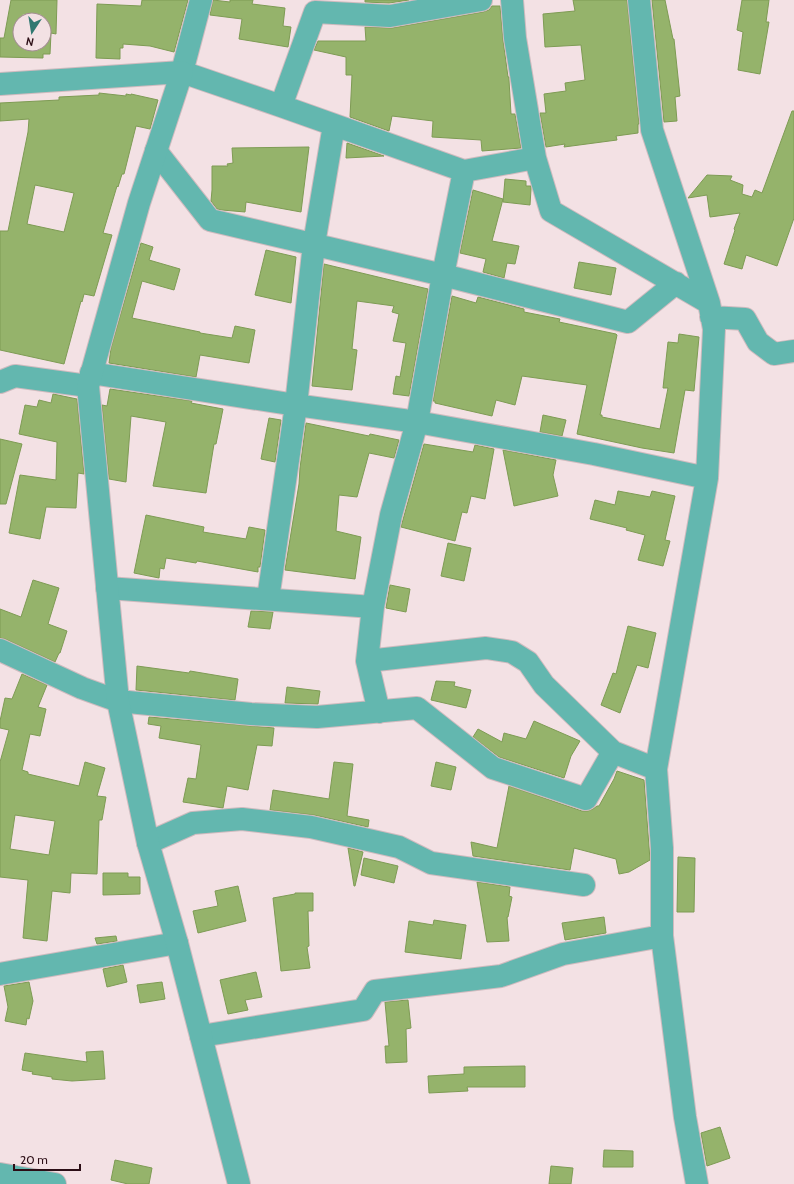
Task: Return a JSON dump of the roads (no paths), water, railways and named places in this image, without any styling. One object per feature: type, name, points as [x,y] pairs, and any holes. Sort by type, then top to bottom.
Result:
[{"type":"street","points":[[201,0],[182,72],[139,203],[90,379],[118,701],[148,844],[177,943],[239,1184]]},
{"type":"street","points":[[281,106],[315,12],[390,16],[481,0]]},
{"type":"street","points":[[512,0],[515,38],[535,158],[551,211],[676,283],[710,310],[745,319],[758,342],[774,354],[794,351]]},
{"type":"street","points":[[638,0],[652,130],[710,310],[714,329],[708,478],[656,769],[662,848],[662,936],[685,1116],[696,1184]]},
{"type":"street","points":[[0,84],[182,72],[464,171],[535,158]]},
{"type":"street","points":[[268,599],[296,405],[314,244],[334,125]]},
{"type":"street","points":[[156,151],[210,220],[443,275],[628,322],[676,283]]},
{"type":"street","points":[[380,712],[367,661],[373,607],[392,515],[417,422],[443,275],[464,171]]},
{"type":"street","points":[[0,382],[15,376],[90,379],[296,405],[417,422],[594,454],[708,478]]},
{"type":"street","points":[[107,588],[373,607]]},
{"type":"street","points":[[367,661],[486,648],[512,652],[528,662],[544,685],[613,752],[656,769]]},
{"type":"street","points":[[0,650],[82,688],[118,701],[251,714],[317,717],[417,708],[493,768],[586,799],[613,752]]},
{"type":"street","points":[[148,844],[193,823],[242,819],[311,827],[399,847],[431,862],[584,885]]},
{"type":"street","points":[[201,1036],[363,1010],[375,991],[501,976],[563,954],[662,936]]},
{"type":"street","points":[[0,974],[177,943]]},
{"type":"street","points":[[0,1174],[55,1184]]}]
